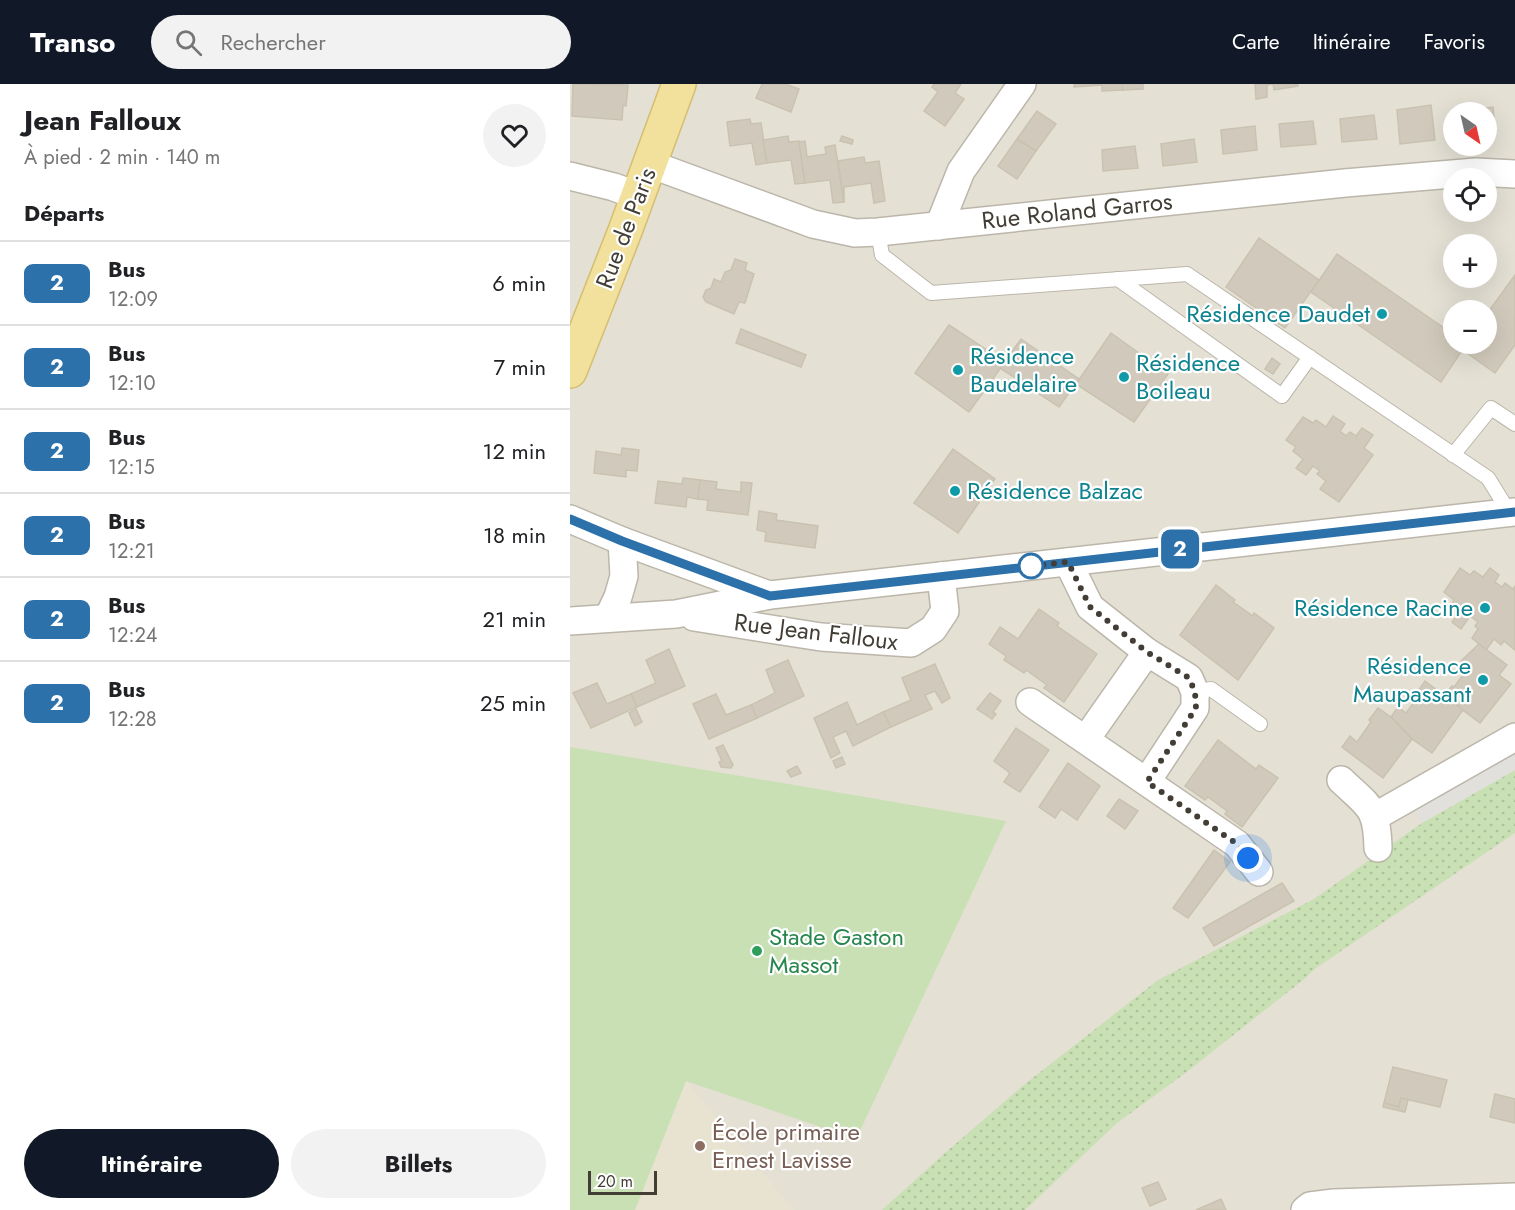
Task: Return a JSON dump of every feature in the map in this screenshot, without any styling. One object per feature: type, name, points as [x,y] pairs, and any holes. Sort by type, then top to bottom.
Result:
[{"type":"main road","name":"Rue de Paris","points":[[570,371],[679,84]]},
{"type":"street","points":[[939,226],[961,171],[1022,84]]},
{"type":"street","name":"Rue Roland Garros","points":[[650,164],[677,176],[813,224],[855,232],[939,226],[1345,183],[1476,172],[1515,174]]},
{"type":"street","points":[[570,176],[614,187],[638,196]]},
{"type":"street","name":"Rue Jean Falloux","points":[[570,621],[676,614],[770,596],[1512,512]]},
{"type":"street","name":"Rue Jean Falloux","points":[[570,519],[622,541],[770,596]]},
{"type":"street","points":[[608,618],[618,597],[624,576],[622,541]]},
{"type":"street","points":[[1068,562],[1090,607],[1147,652],[1189,678],[1195,692],[1196,708],[1147,782]]},
{"type":"street","name":"Rue Jean Falloux","points":[[676,614],[821,637],[910,643],[933,628],[945,611],[941,576]]},
{"type":"street","points":[[1086,739],[1147,652]]},
{"type":"street","points":[[1030,702],[1237,844],[1259,872]]},
{"type":"street","points":[[1376,816],[1515,738]]},
{"type":"street","points":[[1341,780],[1369,806],[1376,816],[1378,848]]},
{"type":"street","points":[[1305,1210],[1311,1206],[1334,1203],[1515,1197]]},
{"type":"lane","points":[[878,232],[882,255],[931,293],[1187,274],[1488,478],[1512,512]]},
{"type":"lane","points":[[1118,279],[1282,396],[1310,357]]},
{"type":"lane","points":[[1454,455],[1491,408],[1515,424]]},
{"type":"lane","points":[[1195,692],[1211,689],[1260,724]]},
{"type":"shaded area","points":[[570,84],[1515,84],[1515,1210],[570,1210]]},
{"type":"shaded area","points":[[1515,746],[1515,770],[1422,823],[1411,805]]},
{"type":"shaded area","name":"École primaire Ernest Lavisse","points":[[686,1081],[794,1210],[635,1210]]},
{"type":"green space","name":"Stade Gaston Massot","points":[[570,747],[1006,821],[856,1139],[686,1081],[635,1210],[570,1210]]},
{"type":"green space","points":[[1515,770],[1515,833],[1316,968],[1184,1074],[1117,1123],[1025,1210],[882,1210],[1025,1084],[1158,980],[1314,899],[1422,823]]},
{"type":"building","points":[[573,84],[628,85],[622,120],[572,116]]},
{"type":"building","points":[[762,84],[785,84],[799,89],[791,112],[756,98]]},
{"type":"building","points":[[934,84],[961,84],[955,93],[964,99],[945,126],[924,111],[938,92],[932,87]]},
{"type":"building","points":[[1074,84],[1122,84],[1123,90],[1102,91],[1102,85],[1074,87]]},
{"type":"building","points":[[1122,84],[1143,84],[1143,89],[1123,90]]},
{"type":"building","points":[[1255,84],[1273,84],[1267,85],[1267,97],[1256,99]]},
{"type":"building","points":[[1273,84],[1298,84],[1298,86],[1274,90]]},
{"type":"building","points":[[1431,105],[1435,140],[1400,144],[1397,110]]},
{"type":"building","points":[[1037,111],[1056,124],[1036,151],[1017,139]]},
{"type":"building","points":[[1374,115],[1377,139],[1342,142],[1340,119]]},
{"type":"building","points":[[750,119],[751,124],[761,123],[767,163],[756,165],[752,143],[730,146],[727,122]]},
{"type":"building","points":[[1313,121],[1316,144],[1281,147],[1279,124]]},
{"type":"building","points":[[1255,126],[1257,150],[1223,154],[1221,130]]},
{"type":"building","points":[[788,136],[789,142],[799,141],[805,183],[795,184],[791,160],[767,163],[763,140]]},
{"type":"building","points":[[842,136],[853,140],[852,144],[840,141]]},
{"type":"building","points":[[1017,139],[1036,151],[1017,179],[998,166]]},
{"type":"building","points":[[1194,139],[1197,162],[1163,166],[1161,144]]},
{"type":"building","points":[[805,141],[807,157],[826,154],[825,147],[835,145],[844,202],[833,203],[830,180],[805,183],[799,142]]},
{"type":"building","points":[[1135,146],[1138,168],[1103,171],[1102,150]]},
{"type":"building","points":[[864,157],[865,163],[879,161],[885,201],[874,203],[871,183],[844,187],[844,202],[838,161]]},
{"type":"building","points":[[1259,238],[1319,280],[1285,328],[1226,287]]},
{"type":"building","name":"Résidence Daudet","points":[[1337,254],[1443,327],[1443,354],[1460,354],[1441,382],[1311,292]]},
{"type":"building","points":[[735,259],[747,263],[745,270],[754,274],[745,303],[739,302],[734,314],[706,302],[703,297],[706,290],[711,288],[714,279],[721,282],[725,272],[731,270]]},
{"type":"building","points":[[1515,275],[1515,345],[1495,373],[1468,354],[1497,354],[1497,300]]},
{"type":"building","name":"Résidence Baudelaire","points":[[949,325],[1005,362],[969,412],[915,373]]},
{"type":"building","points":[[741,329],[806,355],[801,367],[736,343]]},
{"type":"building","name":"Résidence Boileau","points":[[1111,333],[1168,374],[1134,422],[1076,384]]},
{"type":"building","points":[[1021,339],[1079,379],[1059,407],[1000,368]]},
{"type":"building","points":[[1272,358],[1280,364],[1273,374],[1265,369]]},
{"type":"building","points":[[1333,416],[1345,424],[1340,431],[1346,436],[1350,432],[1356,436],[1362,428],[1373,435],[1364,448],[1373,455],[1339,502],[1320,489],[1326,481],[1317,474],[1320,471],[1313,466],[1306,475],[1296,468],[1303,459],[1293,451],[1296,447],[1286,440],[1303,417],[1313,423],[1316,420],[1326,427]]},
{"type":"building","points":[[622,448],[639,450],[637,471],[626,470],[626,477],[594,473],[596,451],[621,455]]},
{"type":"building","name":"Résidence Balzac","points":[[953,449],[995,479],[958,533],[914,503]]},
{"type":"building","points":[[683,478],[700,480],[698,499],[687,497],[686,507],[655,503],[658,481],[682,484]]},
{"type":"building","points":[[700,480],[717,482],[716,489],[741,492],[741,482],[752,483],[748,515],[707,510],[708,500],[698,499]]},
{"type":"building","points":[[759,511],[777,514],[776,520],[818,526],[815,548],[765,541],[766,532],[757,530]]},
{"type":"building","name":"Résidence Racine","points":[[1460,568],[1470,575],[1474,571],[1483,577],[1490,568],[1499,575],[1495,582],[1502,587],[1505,583],[1513,589],[1515,586],[1515,650],[1504,641],[1501,645],[1494,639],[1486,650],[1472,638],[1478,629],[1475,626],[1478,622],[1470,616],[1461,629],[1452,622],[1460,611],[1451,604],[1454,600],[1444,592]]},
{"type":"building","points":[[1216,585],[1235,600],[1233,602],[1253,616],[1254,613],[1274,628],[1238,680],[1180,635]]},
{"type":"building","points":[[1039,609],[1059,623],[1057,626],[1097,654],[1064,702],[1044,688],[1047,685],[1026,670],[1024,673],[1004,660],[1006,656],[989,644],[1000,627],[1018,639]]},
{"type":"building","name":"Résidence Maupassant","points":[[1479,644],[1507,665],[1499,675],[1511,684],[1480,723],[1444,696],[1469,667],[1461,661]]},
{"type":"building","points":[[669,649],[685,686],[637,707],[631,694],[656,683],[646,660]]},
{"type":"building","points":[[788,660],[804,696],[757,718],[751,705],[775,693],[766,670]]},
{"type":"building","points":[[935,664],[950,698],[942,703],[935,691],[925,695],[932,709],[891,727],[883,712],[911,700],[902,678]]},
{"type":"building","points":[[1425,681],[1463,710],[1432,753],[1412,739],[1391,717],[1398,707],[1406,713],[1421,693],[1418,691]]},
{"type":"building","points":[[597,683],[607,704],[631,694],[637,707],[591,728],[573,693]]},
{"type":"building","points":[[990,693],[1001,701],[993,712],[996,714],[992,719],[977,709]]},
{"type":"building","points":[[716,694],[726,715],[751,705],[757,718],[709,739],[693,704]]},
{"type":"building","points":[[847,702],[857,725],[883,712],[891,727],[853,746],[846,731],[833,737],[840,753],[831,758],[814,718]]},
{"type":"building","points":[[1378,708],[1391,717],[1412,739],[1383,778],[1342,747],[1350,736],[1357,742]]},
{"type":"building","points":[[636,709],[642,722],[635,726],[629,713]]},
{"type":"building","points":[[1016,728],[1049,750],[1020,792],[1004,782],[1010,773],[994,761]]},
{"type":"building","points":[[1218,740],[1256,769],[1259,765],[1278,778],[1242,827],[1225,814],[1227,811],[1208,797],[1205,800],[1185,786]]},
{"type":"building","points":[[723,745],[733,765],[731,768],[721,767],[719,762],[722,761],[716,748]]},
{"type":"building","points":[[842,757],[845,764],[836,768],[833,761]]},
{"type":"building","points":[[1068,763],[1100,786],[1077,820],[1061,809],[1055,818],[1039,807]]},
{"type":"building","points":[[797,766],[801,773],[791,777],[787,771]]},
{"type":"building","points":[[1119,799],[1138,811],[1125,829],[1107,816]]},
{"type":"building","points":[[1214,850],[1230,862],[1188,918],[1173,908]]},
{"type":"building","points":[[1282,883],[1294,901],[1214,946],[1203,928]]},
{"type":"building","points":[[1393,1067],[1447,1080],[1440,1107],[1401,1098],[1399,1107],[1384,1103]]},
{"type":"building","points":[[1495,1094],[1515,1099],[1515,1123],[1490,1117]]},
{"type":"building","points":[[1401,1098],[1408,1100],[1405,1112],[1383,1107],[1384,1103],[1399,1107]]},
{"type":"building","points":[[1158,1182],[1166,1199],[1150,1206],[1142,1188]]},
{"type":"building","points":[[1221,1199],[1226,1210],[1196,1210]]},
{"type":"bus line","name":"2","points":[[570,519],[622,541],[770,596],[1515,512]]},
{"type":"place","name":"Résidence Daudet","points":[[1382,314]]},
{"type":"place","name":"Résidence Baudelaire","points":[[958,370]]},
{"type":"place","name":"Résidence Boileau","points":[[1124,377]]},
{"type":"place","name":"Résidence Balzac","points":[[955,491]]},
{"type":"place","name":"Résidence Racine","points":[[1485,608]]},
{"type":"place","name":"Résidence Maupassant","points":[[1483,680]]},
{"type":"place","name":"Stade Gaston Massot","points":[[757,951]]},
{"type":"place","name":"École primaire Ernest Lavisse","points":[[700,1146]]},
{"type":"route","points":[[1031,566],[1021,567],[1068,562],[1090,607],[1147,652],[1189,678],[1195,692],[1196,708],[1147,782],[1237,844],[1248,858]]}]
